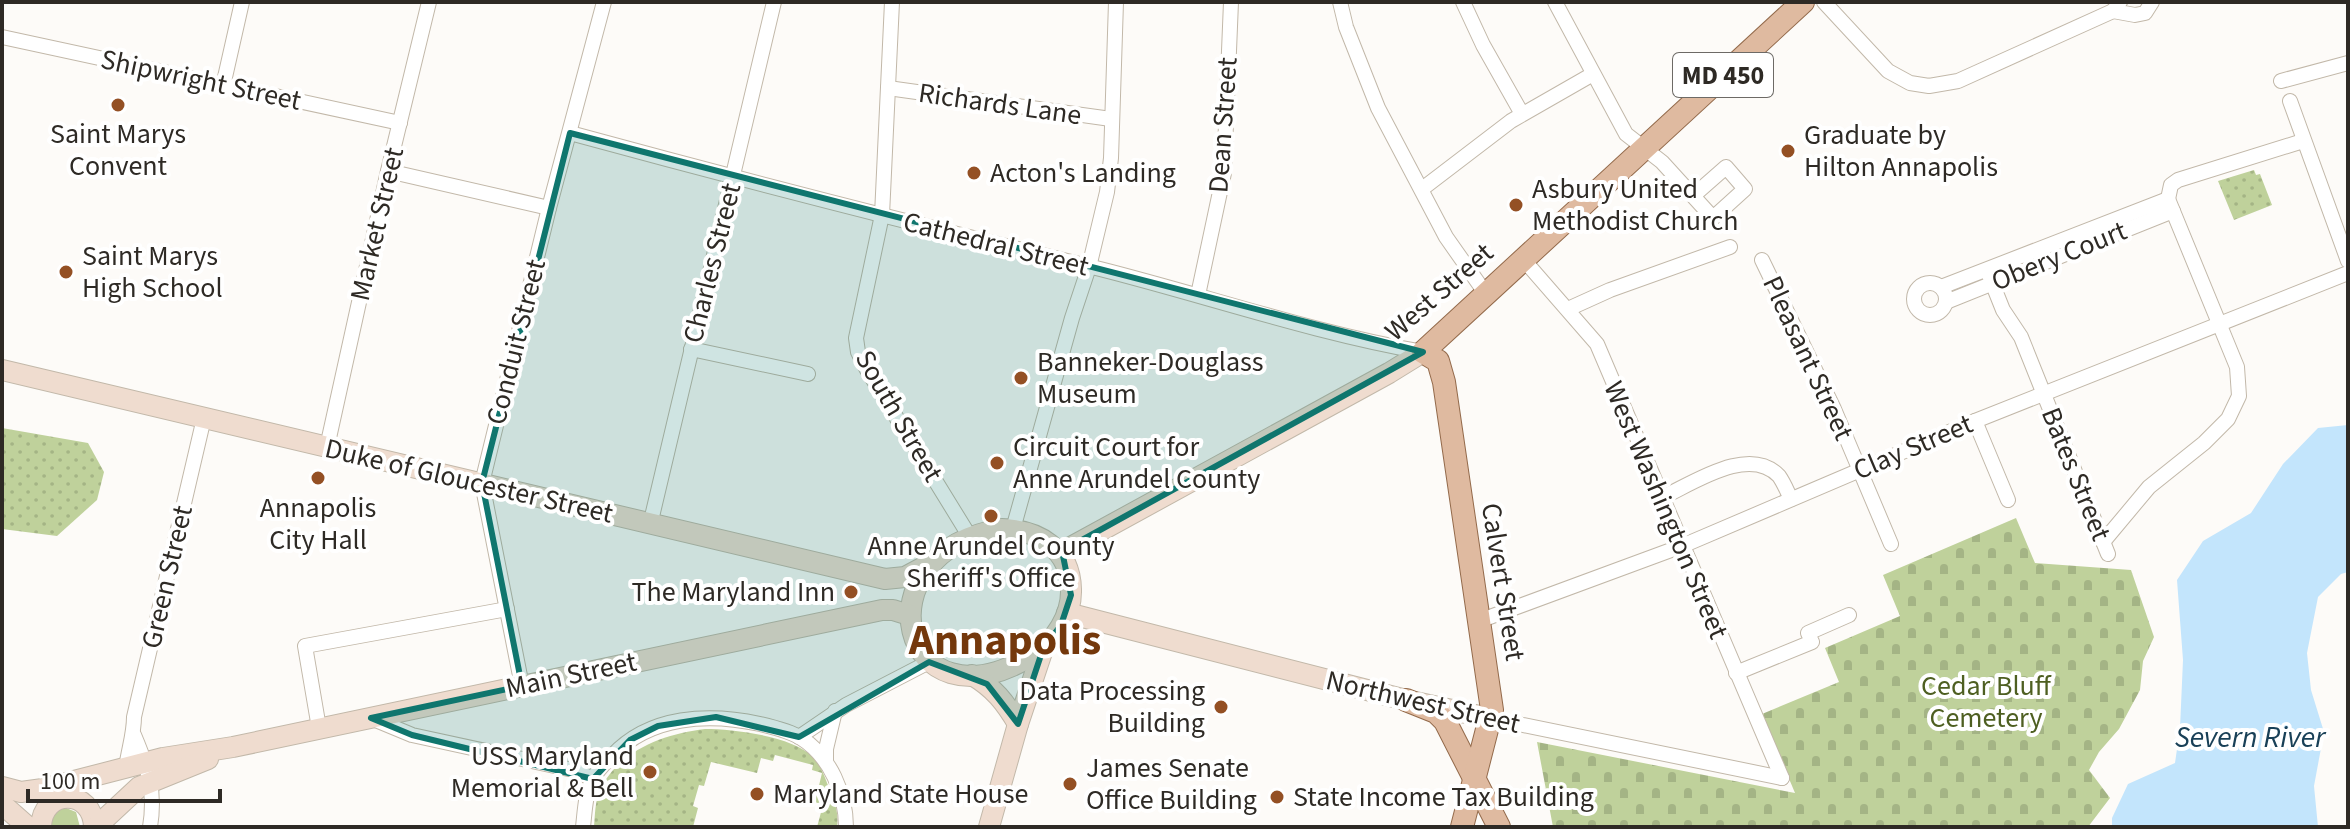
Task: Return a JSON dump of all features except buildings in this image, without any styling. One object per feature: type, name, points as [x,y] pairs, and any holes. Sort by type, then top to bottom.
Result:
[{"type":"main road","name":"West Street","points":[[1060,553],[1423,352],[1803,2]]},
{"type":"main road","name":"Calvert Street","points":[[1423,352],[1438,361],[1442,375],[1492,710],[1462,827]]},
{"type":"main road","name":"Duke of Gloucester Street","points":[[2,370],[893,580],[933,562]]},
{"type":"main road","points":[[1013,529],[1039,537],[1060,553],[1071,579],[1067,613],[1057,633],[1043,649],[1009,667],[972,675],[943,670],[929,662],[913,638],[909,615],[919,582],[933,562],[970,537],[989,531],[1013,529]]},
{"type":"main road","name":"Main Street","points":[[54,796],[75,780],[140,771],[319,728],[882,610],[909,615]]},
{"type":"main road","name":"Northwest Street","points":[[1067,613],[1406,700],[1489,718]]},
{"type":"main road","points":[[989,827],[1043,649]]},
{"type":"main road","points":[[972,675],[1006,702],[1018,724]]},
{"type":"main road","points":[[1406,700],[1436,712],[1445,721],[1499,827]]},
{"type":"main road","name":"Main Street","points":[[95,827],[139,787],[140,771]]},
{"type":"main road","points":[[2,787],[77,799],[92,815],[95,827]]},
{"type":"main road","points":[[41,827],[44,812],[54,796]]},
{"type":"main road","points":[[2,804],[28,827]]},
{"type":"street","points":[[223,86],[242,2]]},
{"type":"street","name":"Market Street","points":[[327,447],[429,2]]},
{"type":"street","name":"Conduit Street","points":[[522,686],[482,483],[549,208],[604,2]]},
{"type":"street","name":"Charles Street","points":[[650,525],[774,2]]},
{"type":"street","name":"South Street","points":[[892,2],[882,215],[858,322],[858,352],[970,537]]},
{"type":"street","points":[[1013,529],[1089,267],[1107,192],[1116,2]]},
{"type":"street","name":"Dean Street","points":[[1198,295],[1224,173],[1231,2]]},
{"type":"street","points":[[1340,2],[1371,93],[1446,237],[1486,294]]},
{"type":"street","points":[[1463,2],[1522,114]]},
{"type":"street","points":[[1555,2],[1626,134],[1662,162],[1693,196]]},
{"type":"street","points":[[1824,2],[1888,71],[1910,83],[1929,86],[1958,81],[2117,6],[2140,15],[2149,10],[2152,2]]},
{"type":"street","name":"Shipwright Street","points":[[2,37],[400,123]]},
{"type":"street","points":[[2281,81],[2348,63]]},
{"type":"street","points":[[1422,189],[1522,114],[1593,74]]},
{"type":"street","name":"Richards Lane","points":[[888,88],[1111,119]]},
{"type":"street","points":[[2290,101],[2348,261]]},
{"type":"street","name":"Cathedral Street","points":[[570,133],[733,178],[1364,340],[1423,352]]},
{"type":"street","points":[[2220,324],[2170,205],[2167,194],[2171,185],[2178,180],[2303,141]]},
{"type":"street","points":[[388,171],[549,208]]},
{"type":"street","name":"Obery Court","points":[[1944,294],[2170,205]]},
{"type":"street","points":[[1568,309],[1610,290],[1730,247]]},
{"type":"street","name":"West Washington Street","points":[[1523,259],[1597,344],[1782,778]]},
{"type":"street","name":"Pleasant Street","points":[[1762,260],[1834,409],[1891,544]]},
{"type":"street","name":"Clay Street","points":[[1479,621],[1682,546],[1975,421],[2348,273]]},
{"type":"street","name":"Bates Street","points":[[1990,276],[2003,310],[2021,337],[2105,548],[2149,487],[2204,443],[2228,419],[2239,396],[2237,367],[2220,324]]},
{"type":"street","points":[[691,349],[808,374]]},
{"type":"street","name":"Green Street","points":[[150,827],[154,799],[140,771],[134,717],[204,418]]},
{"type":"street","points":[[1975,421],[2008,500]]},
{"type":"street","points":[[1661,498],[1740,462],[1760,465],[1776,473],[1791,499]]},
{"type":"street","points":[[319,728],[305,646],[507,609]]},
{"type":"street","points":[[1736,673],[1812,642],[1808,633],[1849,615]]},
{"type":"street","points":[[799,737],[835,711],[929,662]]},
{"type":"street","points":[[826,761],[835,711]]},
{"type":"street","points":[[583,827],[586,798],[593,779],[615,751],[658,726],[716,717],[743,720],[799,737],[826,761],[841,792],[846,827]]},
{"type":"street","points":[[371,718],[412,735],[573,770],[593,779]]},
{"type":"street","name":"Northwest Street","points":[[1489,718],[1782,778]]},
{"type":"highlighted area","points":[[570,133],[1423,352],[1062,551],[1071,595],[1061,625],[1043,649],[1018,724],[987,684],[929,662],[799,737],[716,717],[658,726],[630,740],[593,779],[412,735],[371,718],[522,686],[482,483]]},
{"type":"green space","points":[[2254,170],[2256,175],[2260,174],[2272,205],[2234,220],[2218,181]]},
{"type":"green space","points":[[2,428],[88,443],[104,472],[97,500],[57,536],[2,529]]},
{"type":"green space","name":"Cedar Bluff Cemetery","points":[[2016,518],[2035,563],[2131,570],[2154,637],[2143,661],[2140,690],[2119,729],[2099,752],[2089,770],[2110,798],[2088,827],[1553,827],[1537,742],[1795,793],[1762,714],[1839,682],[1825,648],[1900,616],[1883,575]]},
{"type":"green space","points":[[705,729],[762,735],[804,750],[813,757],[823,773],[836,808],[837,827],[817,827],[823,805],[815,802],[822,773],[812,770],[813,765],[775,755],[773,761],[761,758],[757,773],[711,762],[704,786],[699,785],[693,806],[698,808],[693,827],[594,827],[600,790],[619,764],[644,746],[674,735]]},
{"type":"green space","points":[[66,808],[76,812],[80,827],[50,827],[50,820],[56,811]]},
{"type":"water","name":"Severn River","points":[[2348,425],[2348,572],[2341,574],[2318,597],[2307,653],[2311,690],[2324,732],[2314,786],[2318,827],[2112,827],[2112,818],[2128,784],[2175,763],[2183,660],[2177,580],[2203,541],[2251,513],[2283,464],[2318,428]]},
{"type":"place","name":"Saint Marys Convent","points":[[118,105]]},
{"type":"place","name":"Graduate by Hilton Annapolis","points":[[1788,151]]},
{"type":"place","name":"Acton's Landing","points":[[974,173]]},
{"type":"place","name":"Asbury United Methodist Church","points":[[1516,205]]},
{"type":"place","name":"Saint Marys High School","points":[[66,272]]},
{"type":"place","name":"Banneker-Douglass Museum","points":[[1021,378]]},
{"type":"place","name":"Circuit Court for Anne Arundel County","points":[[997,463]]},
{"type":"place","name":"Annapolis City Hall","points":[[318,478]]},
{"type":"place","name":"Anne Arundel County Sheriff's Office","points":[[991,516]]},
{"type":"place","name":"The Maryland Inn","points":[[851,592]]},
{"type":"place","name":"Data Processing Building","points":[[1221,707]]},
{"type":"place","name":"USS Maryland Memorial & Bell","points":[[650,772]]},
{"type":"place","name":"James Senate Office Building","points":[[1070,784]]},
{"type":"place","name":"Maryland State House","points":[[757,794]]},
{"type":"place","name":"State Income Tax Building","points":[[1277,797]]},
{"type":"district","name":"Annapolis","points":[[1005,640]]}]
